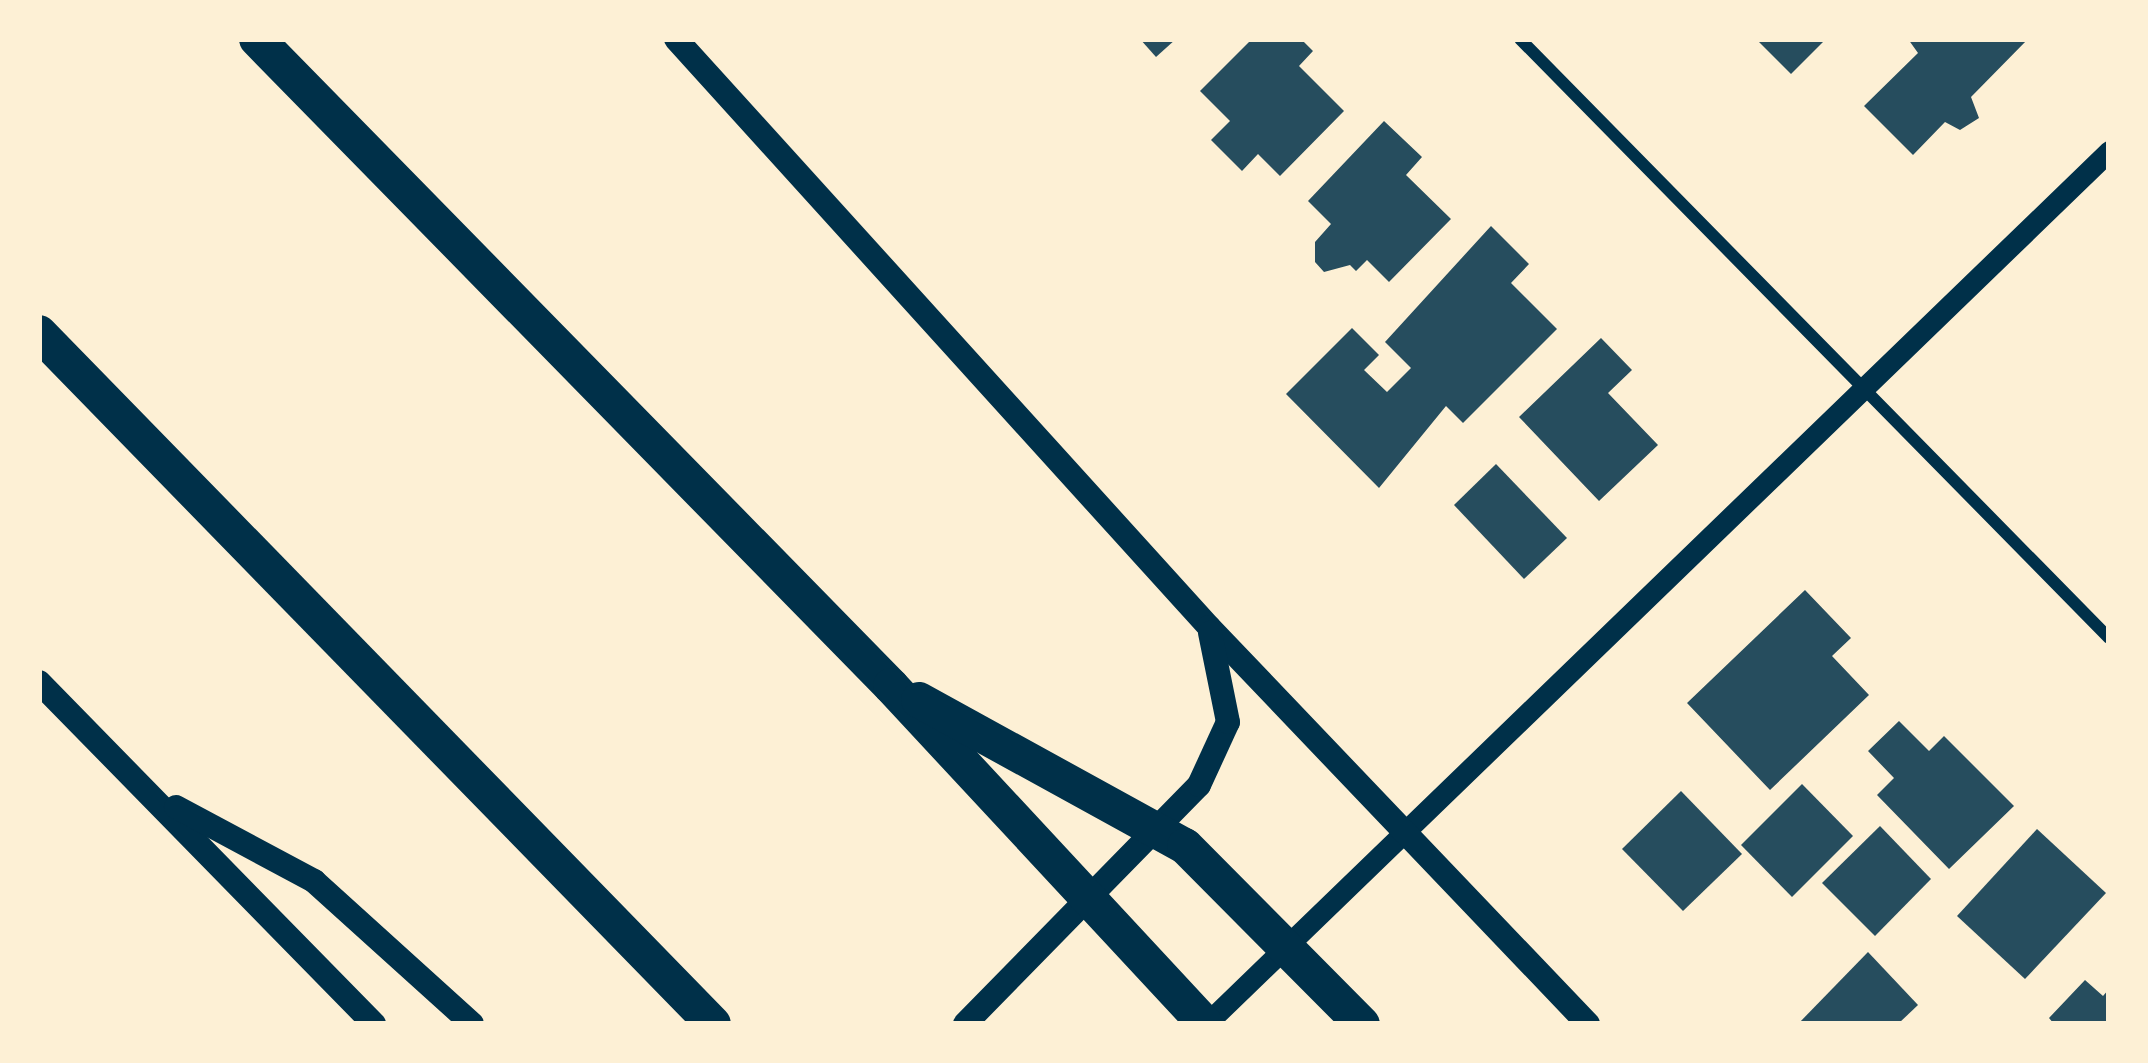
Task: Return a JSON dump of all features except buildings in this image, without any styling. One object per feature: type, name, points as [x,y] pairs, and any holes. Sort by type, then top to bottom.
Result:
[{"type":"highway","points":[[257,39],[946,743],[1206,1024]]},
{"type":"highway","points":[[39,333],[705,1016]]},
{"type":"highway","points":[[891,686],[1185,847],[1362,1024]]},
{"type":"main road","points":[[676,39],[1209,627],[1588,1024]]},
{"type":"main road","points":[[965,1024],[1199,785],[1228,722],[1209,627]]},
{"type":"main road","points":[[39,682],[158,797],[374,1024]]},
{"type":"main road","points":[[158,797],[314,881],[472,1024]]},
{"type":"street","points":[[1520,39],[2109,638]]},
{"type":"street","points":[[1206,1024],[2109,151]]}]
